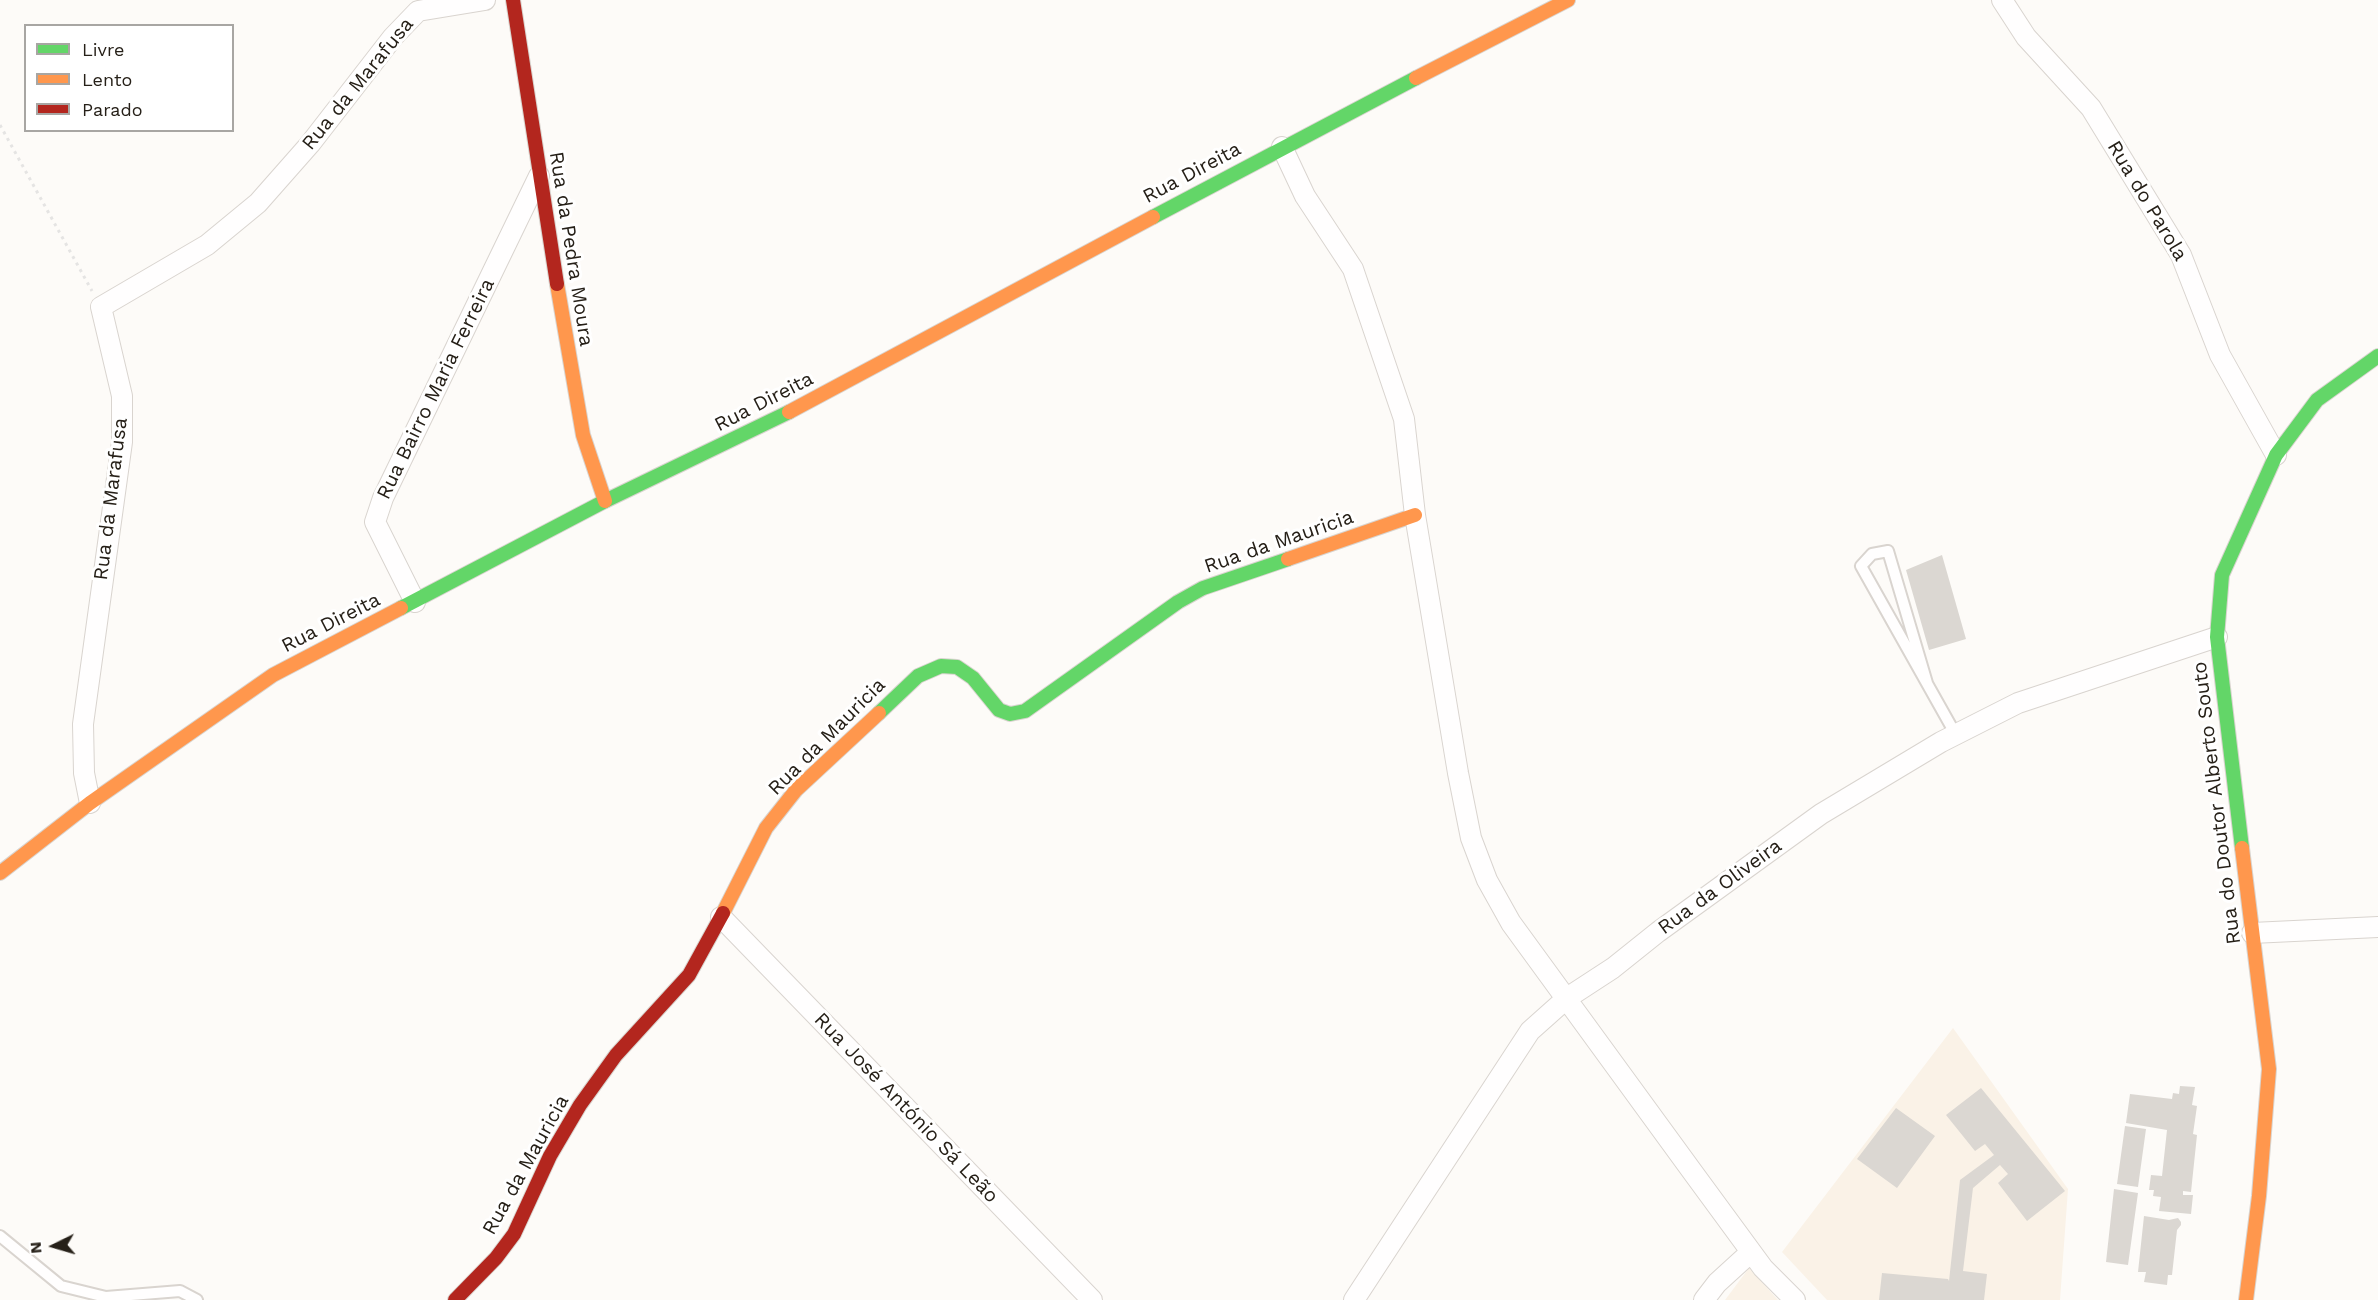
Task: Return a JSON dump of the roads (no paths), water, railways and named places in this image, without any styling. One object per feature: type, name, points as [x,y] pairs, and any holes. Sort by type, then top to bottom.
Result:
[{"type":"main road","name":"Rua da Pedra Moura","points":[[513,0],[539,176],[583,435],[605,501]]},
{"type":"main road","name":"Rua Direita","points":[[0,873],[90,803],[273,675],[605,501],[825,394],[1282,147],[1568,0]]},
{"type":"main road","name":"Rua do Doutor Alberto Souto","points":[[2246,1300],[2259,1196],[2269,1069],[2217,637],[2222,575],[2276,455],[2317,400],[2378,356]]},
{"type":"main road","name":"Rua da Mauricia","points":[[455,1300],[496,1258],[514,1234],[550,1156],[580,1105],[616,1055],[689,975],[766,828],[790,798],[918,676],[941,666],[957,667],[973,678],[999,710],[1010,714],[1025,711],[1178,602],[1203,588],[1415,515]]},
{"type":"street","name":"Rua da Marafusa","points":[[90,803],[84,774],[83,724],[122,442],[122,396],[101,307],[207,245],[258,203],[310,144],[393,37],[418,11],[485,0]]},
{"type":"street","name":"Rua do Parola","points":[[2002,0],[2026,38],[2091,108],[2181,255],[2220,355],[2276,455]]},
{"type":"street","points":[[1282,147],[1305,196],[1353,269],[1404,419],[1415,515],[1458,773],[1471,838],[1487,880],[1511,923],[1751,1252],[1795,1300]]},
{"type":"street","name":"Rua Bairro Maria Ferreira","points":[[415,602],[375,522],[383,498],[539,176]]},
{"type":"street","name":"Rua da Oliveira","points":[[1354,1300],[1530,1031],[1567,998],[1613,968],[1658,932],[1821,814],[1956,735],[2018,703],[2217,637]]},
{"type":"street","name":"Rua José António Sá Leão","points":[[721,916],[1092,1300]]},
{"type":"street","points":[[2252,933],[2378,927]]},
{"type":"street","points":[[1704,1300],[1717,1283],[1751,1252]]},
{"type":"lane","points":[[1927,683],[1888,551],[1872,554],[1861,566],[1956,735]]},
{"type":"lane","points":[[0,1236],[61,1286],[106,1297],[180,1291],[197,1300]]}]
